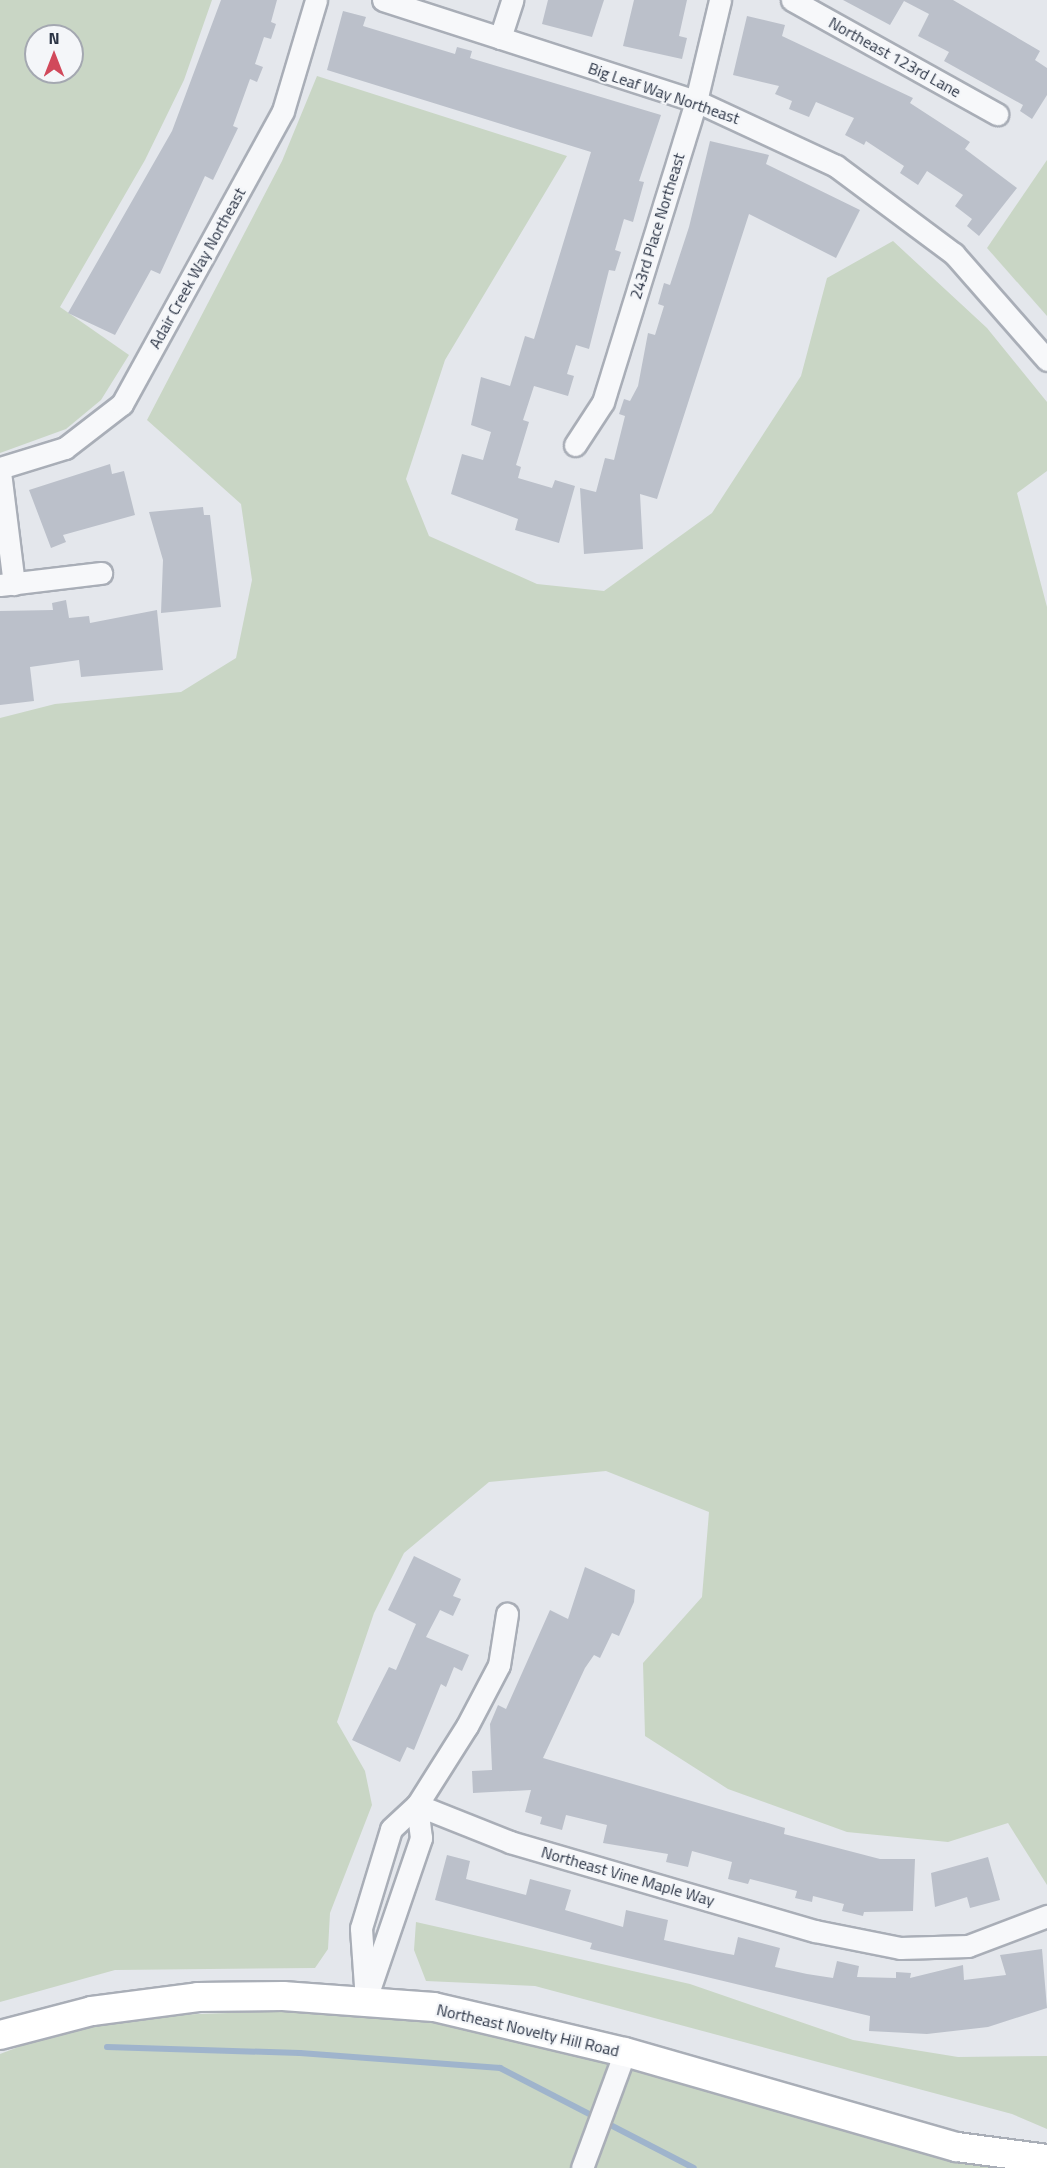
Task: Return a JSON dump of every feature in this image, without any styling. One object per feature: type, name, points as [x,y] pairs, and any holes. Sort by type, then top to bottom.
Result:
[{"type":"main road","name":"Northeast Novelty Hill Road","points":[[0,2035],[92,2011],[198,1997],[366,2000],[434,2007],[625,2052],[957,2147],[1047,2159]]},
{"type":"street","name":"Adair Creek Way Northeast","points":[[0,470],[65,448],[122,404],[283,111],[316,0]]},
{"type":"street","name":"Big Leaf Way Northeast","points":[[382,0],[696,101],[836,166],[910,217],[987,286],[1047,360]]},
{"type":"street","points":[[500,38],[512,0]]},
{"type":"street","name":"243rd Place Northeast","points":[[575,445],[603,402],[696,101],[720,0]]},
{"type":"street","name":"Northeast 123rd Lane","points":[[792,0],[997,114]]},
{"type":"street","points":[[0,470],[7,584],[101,573]]},
{"type":"street","points":[[366,2000],[361,1928],[391,1829],[417,1804],[499,1665],[507,1614]]},
{"type":"street","points":[[366,2000],[421,1838],[417,1804]]},
{"type":"street","name":"Northeast Vine Maple Way","points":[[417,1804],[510,1842],[815,1931],[900,1948],[968,1946],[1047,1916]]},
{"type":"street","points":[[582,2168],[625,2052]]},
{"type":"green space","points":[[0,0],[212,0],[184,80],[145,160],[60,307],[129,355],[101,400],[66,429],[0,453]]},
{"type":"green space","points":[[317,76],[567,156],[445,360],[406,479],[429,536],[537,584],[604,591],[712,513],[801,376],[827,278],[893,241],[987,328],[1047,402],[1047,471],[1017,493],[1047,607],[1047,1885],[1008,1823],[948,1842],[847,1832],[728,1789],[645,1736],[643,1663],[702,1597],[709,1512],[606,1471],[489,1482],[404,1553],[374,1613],[337,1722],[365,1771],[372,1805],[330,1913],[328,1949],[315,1968],[115,1970],[0,2002],[0,718],[55,704],[181,692],[236,658],[252,580],[241,504],[147,420],[282,161]]},
{"type":"green space","points":[[1047,160],[1047,316],[987,248]]},
{"type":"green space","points":[[416,1922],[690,1984],[853,2040],[958,2057],[1047,2056],[1047,2129],[1012,2114],[535,1986],[426,1981],[414,1950]]},
{"type":"green space","points":[[283,1996],[366,2000],[1047,2168],[0,2168],[0,2054],[76,2025],[114,2017],[283,2011]]},
{"type":"building","points":[[221,0],[277,0],[271,22],[276,24],[271,39],[264,37],[255,64],[263,67],[257,82],[250,79],[233,126],[238,128],[213,180],[205,176],[160,274],[151,270],[115,335],[68,313],[172,131]]},
{"type":"building","points":[[548,0],[604,0],[592,37],[542,24]]},
{"type":"building","points":[[634,0],[687,0],[679,36],[687,38],[682,59],[623,46]]},
{"type":"building","points":[[843,0],[953,0],[1040,51],[1035,60],[1047,68],[1047,95],[1032,119],[1020,111],[1023,105],[944,61],[949,52],[918,36],[929,14],[904,1],[890,25]]},
{"type":"building","points":[[343,11],[366,17],[363,26],[455,54],[457,47],[472,51],[470,58],[661,115],[639,181],[644,182],[633,222],[624,219],[615,250],[621,252],[615,271],[609,270],[589,349],[576,345],[567,374],[574,376],[568,396],[534,386],[523,420],[529,422],[516,465],[521,467],[518,478],[552,488],[555,480],[575,486],[559,543],[515,530],[518,519],[451,494],[462,454],[483,460],[491,432],[471,425],[481,377],[510,386],[525,336],[534,339],[591,152],[327,70]]},
{"type":"building","points":[[747,16],[785,25],[782,36],[913,98],[910,103],[970,142],[965,149],[1017,188],[979,236],[967,226],[972,219],[955,206],[963,195],[927,171],[918,185],[900,173],[904,166],[866,141],[864,145],[845,135],[854,118],[816,102],[809,117],[789,109],[792,101],[775,94],[779,86],[733,75]]},
{"type":"building","points":[[710,141],[769,155],[766,164],[860,210],[836,258],[749,214],[657,499],[640,494],[643,549],[584,554],[580,488],[596,492],[605,458],[614,460],[625,416],[619,414],[624,399],[630,401],[638,386],[648,333],[655,335],[664,306],[658,304],[664,283],[670,285],[689,227]]},
{"type":"building","points":[[110,464],[112,474],[124,471],[135,515],[63,535],[66,542],[51,548],[29,490]]},
{"type":"building","points":[[203,507],[204,515],[210,515],[221,607],[161,613],[163,560],[149,512]]},
{"type":"building","points":[[66,600],[69,618],[89,616],[90,623],[157,610],[163,670],[81,677],[79,660],[30,667],[34,701],[0,705],[0,611],[53,610],[52,603]]},
{"type":"building","points":[[414,1556],[461,1579],[453,1596],[461,1599],[453,1616],[440,1610],[426,1637],[469,1655],[462,1671],[454,1667],[446,1687],[441,1684],[414,1750],[407,1747],[400,1762],[352,1740],[389,1667],[396,1670],[416,1624],[388,1610]]},
{"type":"building","points":[[585,1567],[635,1590],[634,1602],[619,1636],[612,1633],[600,1658],[594,1655],[585,1668],[543,1758],[785,1828],[784,1834],[880,1859],[915,1859],[913,1911],[864,1912],[863,1916],[842,1911],[844,1904],[813,1896],[812,1902],[795,1898],[797,1891],[750,1879],[748,1884],[728,1879],[732,1862],[692,1851],[688,1867],[666,1862],[668,1854],[603,1843],[607,1825],[566,1815],[562,1830],[540,1824],[542,1817],[525,1812],[531,1790],[473,1793],[472,1771],[492,1770],[490,1724],[498,1705],[506,1709],[550,1610],[568,1619]]},
{"type":"building","points":[[447,1855],[470,1861],[466,1879],[526,1895],[530,1879],[571,1890],[565,1910],[623,1927],[626,1910],[668,1920],[664,1940],[708,1950],[734,1955],[738,1937],[780,1948],[775,1967],[807,1974],[833,1978],[837,1961],[859,1966],[857,1977],[896,1978],[896,1972],[911,1973],[910,1978],[963,1965],[964,1980],[1006,1975],[1000,1955],[1042,1949],[1047,2008],[988,2027],[927,2034],[869,2031],[870,2016],[590,1949],[592,1943],[435,1900]]},
{"type":"building","points":[[988,1857],[1000,1900],[970,1908],[967,1897],[935,1907],[931,1873]]},
{"type":"waterway","points":[[107,2047],[300,2053],[500,2068],[694,2168]]}]
